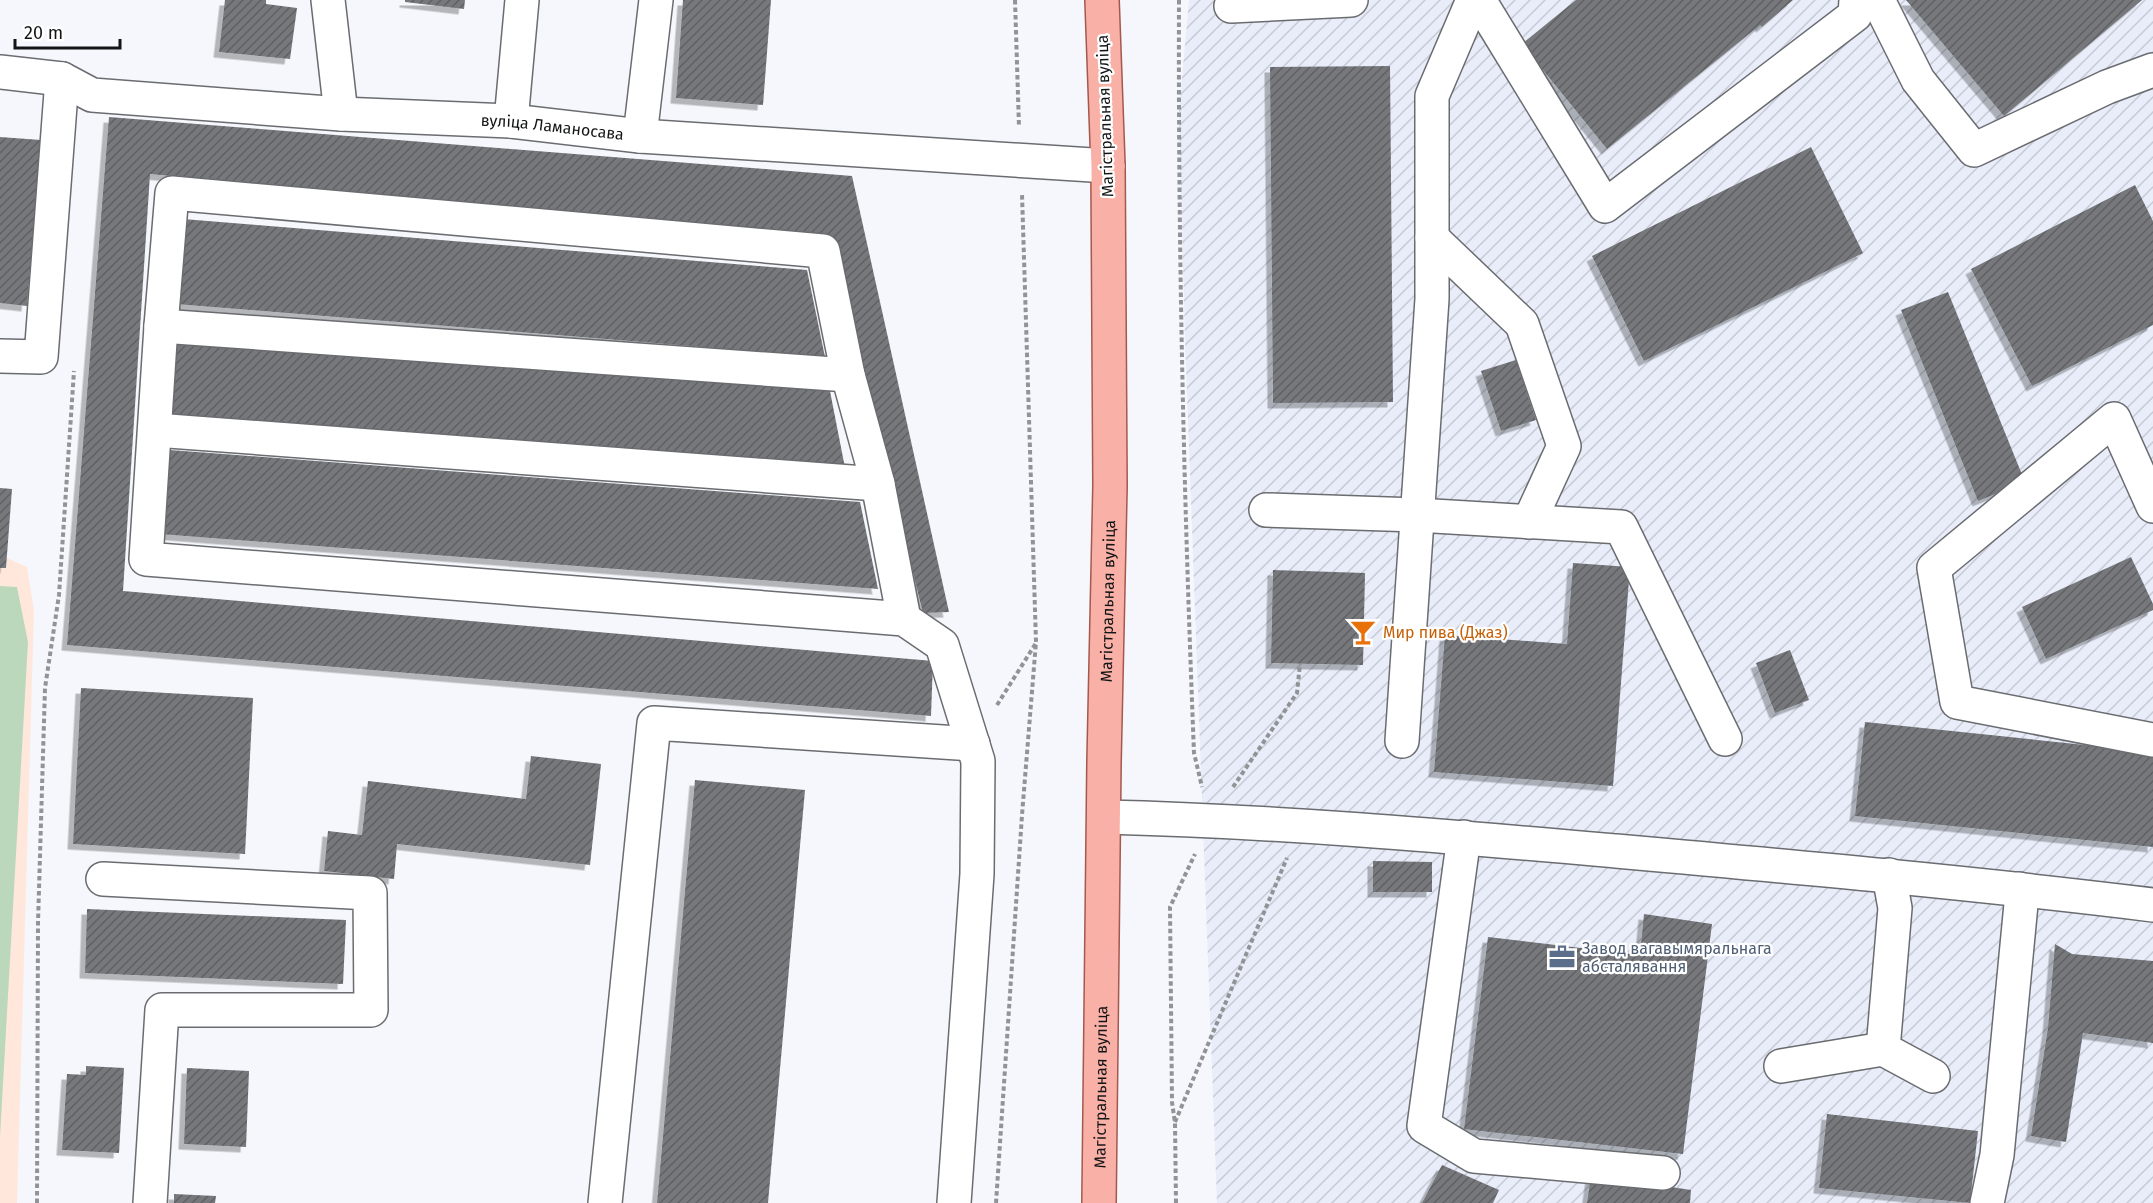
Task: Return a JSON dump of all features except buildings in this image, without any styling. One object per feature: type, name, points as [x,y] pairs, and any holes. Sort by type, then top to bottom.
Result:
[{"type":"main road","name":"Магістральная вуліца","points":[[1100,1203],[1110,486],[1108,166],[1102,0]]},
{"type":"street","points":[[328,0],[341,114]]},
{"type":"street","points":[[511,121],[522,0]]},
{"type":"street","points":[[640,136],[656,0]]},
{"type":"street","points":[[1231,6],[1351,0]]},
{"type":"street","points":[[1401,741],[1432,299],[1432,96],[1473,0]]},
{"type":"street","points":[[1479,0],[1605,206],[1855,15],[1856,0]]},
{"type":"street","points":[[1878,0],[1918,80],[1974,150],[2107,87],[2153,70]]},
{"type":"street","name":"вуліца Ламаносава","points":[[0,72],[62,79],[92,95],[341,114],[511,121],[640,136],[1108,166]]},
{"type":"street","points":[[0,356],[41,357],[62,79]]},
{"type":"street","points":[[904,619],[878,484],[848,375],[823,251],[172,193],[146,559],[904,619],[942,645],[978,761],[978,874],[954,1203]]},
{"type":"street","points":[[1432,238],[1522,324],[1564,446],[1529,522]]},
{"type":"street","points":[[161,326],[848,375]]},
{"type":"street","points":[[2153,506],[2114,419],[1934,568],[1957,702],[2153,740]]},
{"type":"street","points":[[155,430],[878,484]]},
{"type":"street","points":[[1266,510],[1417,515],[1621,527],[1725,739]]},
{"type":"street","points":[[605,1203],[654,723],[973,744]]},
{"type":"street","points":[[1104,817],[1210,820],[1464,837],[1889,875],[2153,904]]},
{"type":"street","points":[[1464,837],[1424,1126],[1474,1156],[1663,1173]]},
{"type":"street","points":[[1883,1049],[1895,908],[1889,875]]},
{"type":"street","points":[[103,879],[370,893],[371,1010],[162,1010],[150,1203]]},
{"type":"street","points":[[1987,1203],[1997,1155],[2021,904],[2019,889]]},
{"type":"street","points":[[1781,1066],[1883,1049],[1933,1076]]},
{"type":"path","points":[[996,1203],[1021,826],[1036,642],[1015,0]]},
{"type":"path","points":[[1179,0],[1185,516],[1194,753],[1210,820]]},
{"type":"path","points":[[37,1203],[38,923],[45,688],[59,596],[74,369]]},
{"type":"path","points":[[973,744],[1036,642]]},
{"type":"path","points":[[1176,1203],[1175,1123],[1172,1102],[1170,907],[1210,820],[1297,693],[1300,664]]},
{"type":"path","points":[[1175,1123],[1290,852]]},
{"type":"shaded area","points":[[1189,0],[2153,0],[2153,1203],[1217,1203],[1185,339],[1179,112]]},
{"type":"shaded area","points":[[7,558],[27,567],[34,611],[17,1203],[0,1203],[0,568],[6,568]]},
{"type":"green space","points":[[0,586],[17,587],[28,642],[0,1137]]},
{"type":"place","name":"Мир пива (Джаз)","points":[[1363,632]]},
{"type":"place","name":"Завод вагавымяральнага абсталявання","points":[[1562,957]]}]
